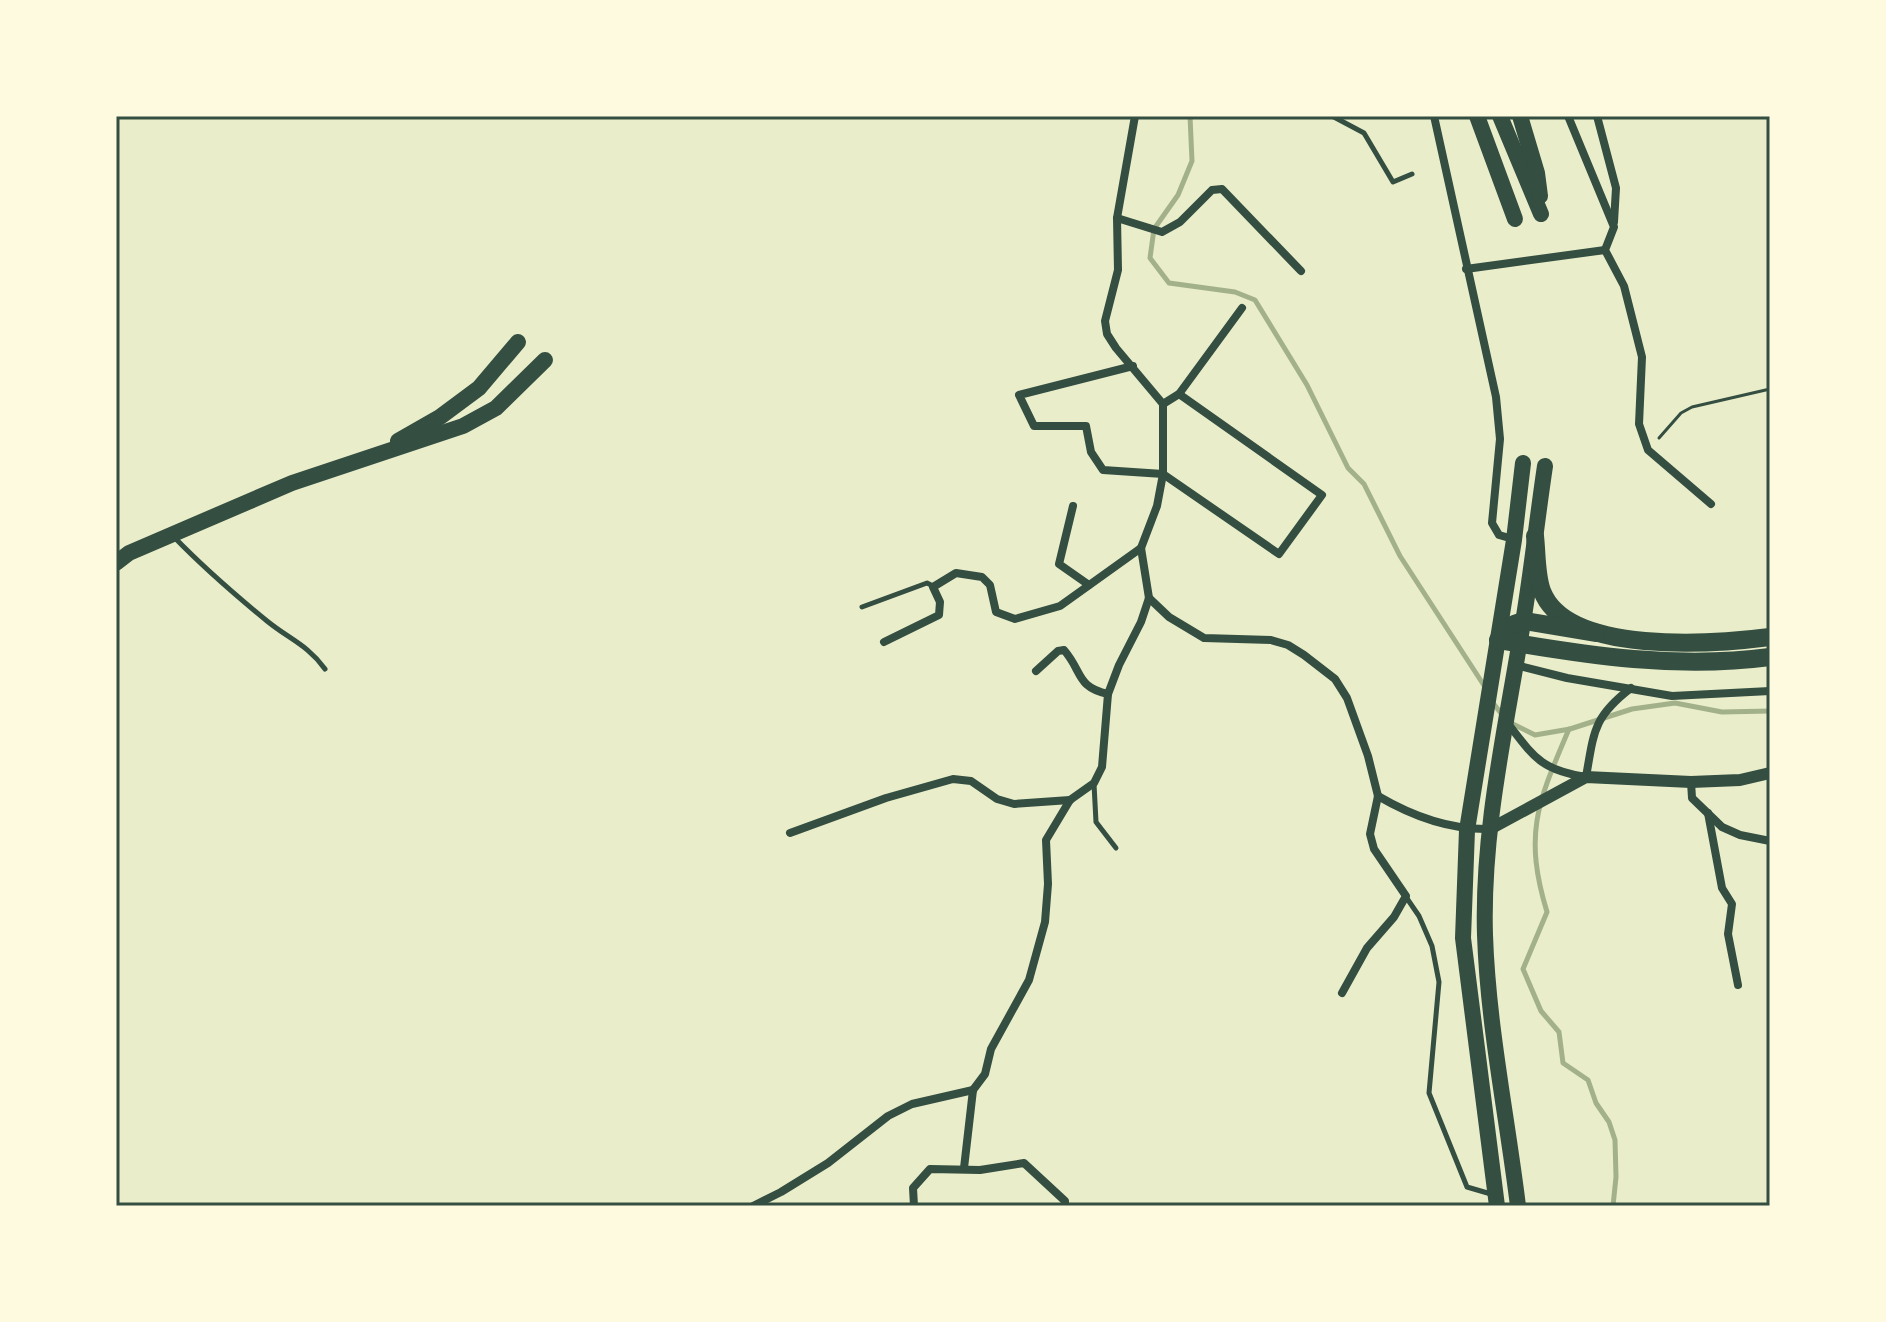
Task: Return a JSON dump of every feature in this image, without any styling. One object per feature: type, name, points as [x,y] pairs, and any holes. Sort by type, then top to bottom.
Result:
[{"type":"highway","points":[[1535,536],[1542,591],[1567,619],[1597,633]]},
{"type":"highway","points":[[1770,637],[1664,642],[1524,621],[1513,623],[1498,640],[1632,660],[1681,663],[1770,657]]},
{"type":"main road","points":[[1477,116],[1515,219],[1501,120]]},
{"type":"main road","points":[[1501,120],[1541,214],[1537,173],[1520,116]]},
{"type":"main road","points":[[357,461],[440,417],[479,388],[518,342]]},
{"type":"main road","points":[[116,563],[129,553],[292,483],[463,426],[496,408],[545,360]]},
{"type":"main road","points":[[479,388],[484,402],[496,408]]},
{"type":"main road","points":[[1497,1201],[1463,938],[1467,830],[1514,540],[1523,463]]},
{"type":"main road","points":[[1518,1206],[1493,1035],[1485,936],[1490,829],[1524,621],[1545,466]]},
{"type":"street","points":[[964,1168],[973,1090],[985,1074],[991,1049],[1029,980],[1045,922],[1048,884],[1046,840],[1070,800],[1094,783],[1102,767],[1108,694],[1149,598],[1141,548],[1157,506],[1163,474],[1163,404],[1107,334],[1105,321],[1118,270],[1117,218],[1135,116]]},
{"type":"street","points":[[1434,116],[1499,425],[1492,523],[1499,535],[1514,540]]},
{"type":"street","points":[[1568,116],[1614,227]]},
{"type":"street","points":[[1597,116],[1616,188],[1614,227],[1605,250],[1624,286],[1642,357],[1639,424],[1648,450],[1711,504]]},
{"type":"street","points":[[1117,218],[1162,232],[1180,222],[1212,190],[1222,189],[1301,271]]},
{"type":"street","points":[[1466,269],[1605,250]]},
{"type":"street","points":[[1163,404],[1179,394],[1242,308]]},
{"type":"street","points":[[1133,366],[1019,395],[1034,426],[1086,426],[1091,452],[1103,470],[1163,474],[1279,554],[1322,495],[1179,394]]},
{"type":"street","points":[[1073,506],[1059,564],[1089,585]]},
{"type":"street","points":[[884,642],[939,615],[940,602],[933,587],[956,573],[982,577],[990,585],[996,612],[1015,619],[1060,606],[1141,548]]},
{"type":"street","points":[[1149,598],[1169,617],[1204,638],[1271,640],[1288,645],[1335,679],[1347,698],[1368,756],[1378,796],[1370,834],[1374,849],[1406,896],[1394,917],[1367,948],[1342,993]]},
{"type":"street","points":[[1036,671],[1058,651],[1064,650],[1090,690],[1108,694]]},
{"type":"street","points":[[1516,665],[1567,678],[1672,696],[1770,691]]},
{"type":"street","points":[[1378,796],[1399,809],[1425,819],[1467,830],[1490,829],[1586,777],[1600,717],[1610,704],[1631,688]]},
{"type":"street","points":[[1506,721],[1531,754],[1559,773],[1691,782],[1740,780],[1770,773]]},
{"type":"street","points":[[790,833],[886,798],[953,779],[971,781],[997,799],[1014,804],[1070,800]]},
{"type":"street","points":[[1691,782],[1692,798],[1722,827],[1740,835],[1770,841]]},
{"type":"street","points":[[1708,813],[1722,888],[1732,904],[1728,934],[1738,985]]},
{"type":"street","points":[[753,1206],[828,1163],[888,1116],[912,1104],[973,1090]]},
{"type":"street","points":[[914,1206],[913,1188],[930,1169],[980,1170],[1024,1163],[1065,1201],[1065,1206]]},
{"type":"lane","points":[[1332,116],[1364,133],[1393,182],[1412,174]]},
{"type":"lane","points":[[172,535],[207,571],[271,625],[313,652],[325,669]]},
{"type":"lane","points":[[862,607],[917,585],[927,583],[933,587]]},
{"type":"lane","points":[[1094,783],[1096,822],[1116,848]]},
{"type":"lane","points":[[1406,896],[1432,946],[1439,982],[1429,1093],[1467,1187],[1497,1201]]},
{"type":"path","points":[[1648,450],[1681,413],[1692,407],[1770,389]]},
{"type":"waterway","points":[[1190,116],[1192,161],[1178,195],[1154,229],[1150,258],[1169,283],[1235,292],[1255,300],[1307,385],[1348,468],[1364,484],[1400,556],[1485,687]]},
{"type":"waterway","points":[[1493,703],[1507,721],[1535,735],[1570,729],[1632,709],[1675,703],[1722,712],[1770,711]]},
{"type":"waterway","points":[[1569,729],[1549,777],[1537,818],[1536,860],[1547,912],[1523,969],[1541,1011],[1559,1032],[1563,1063],[1588,1080],[1596,1103],[1609,1122],[1615,1140],[1613,1206]]}]
